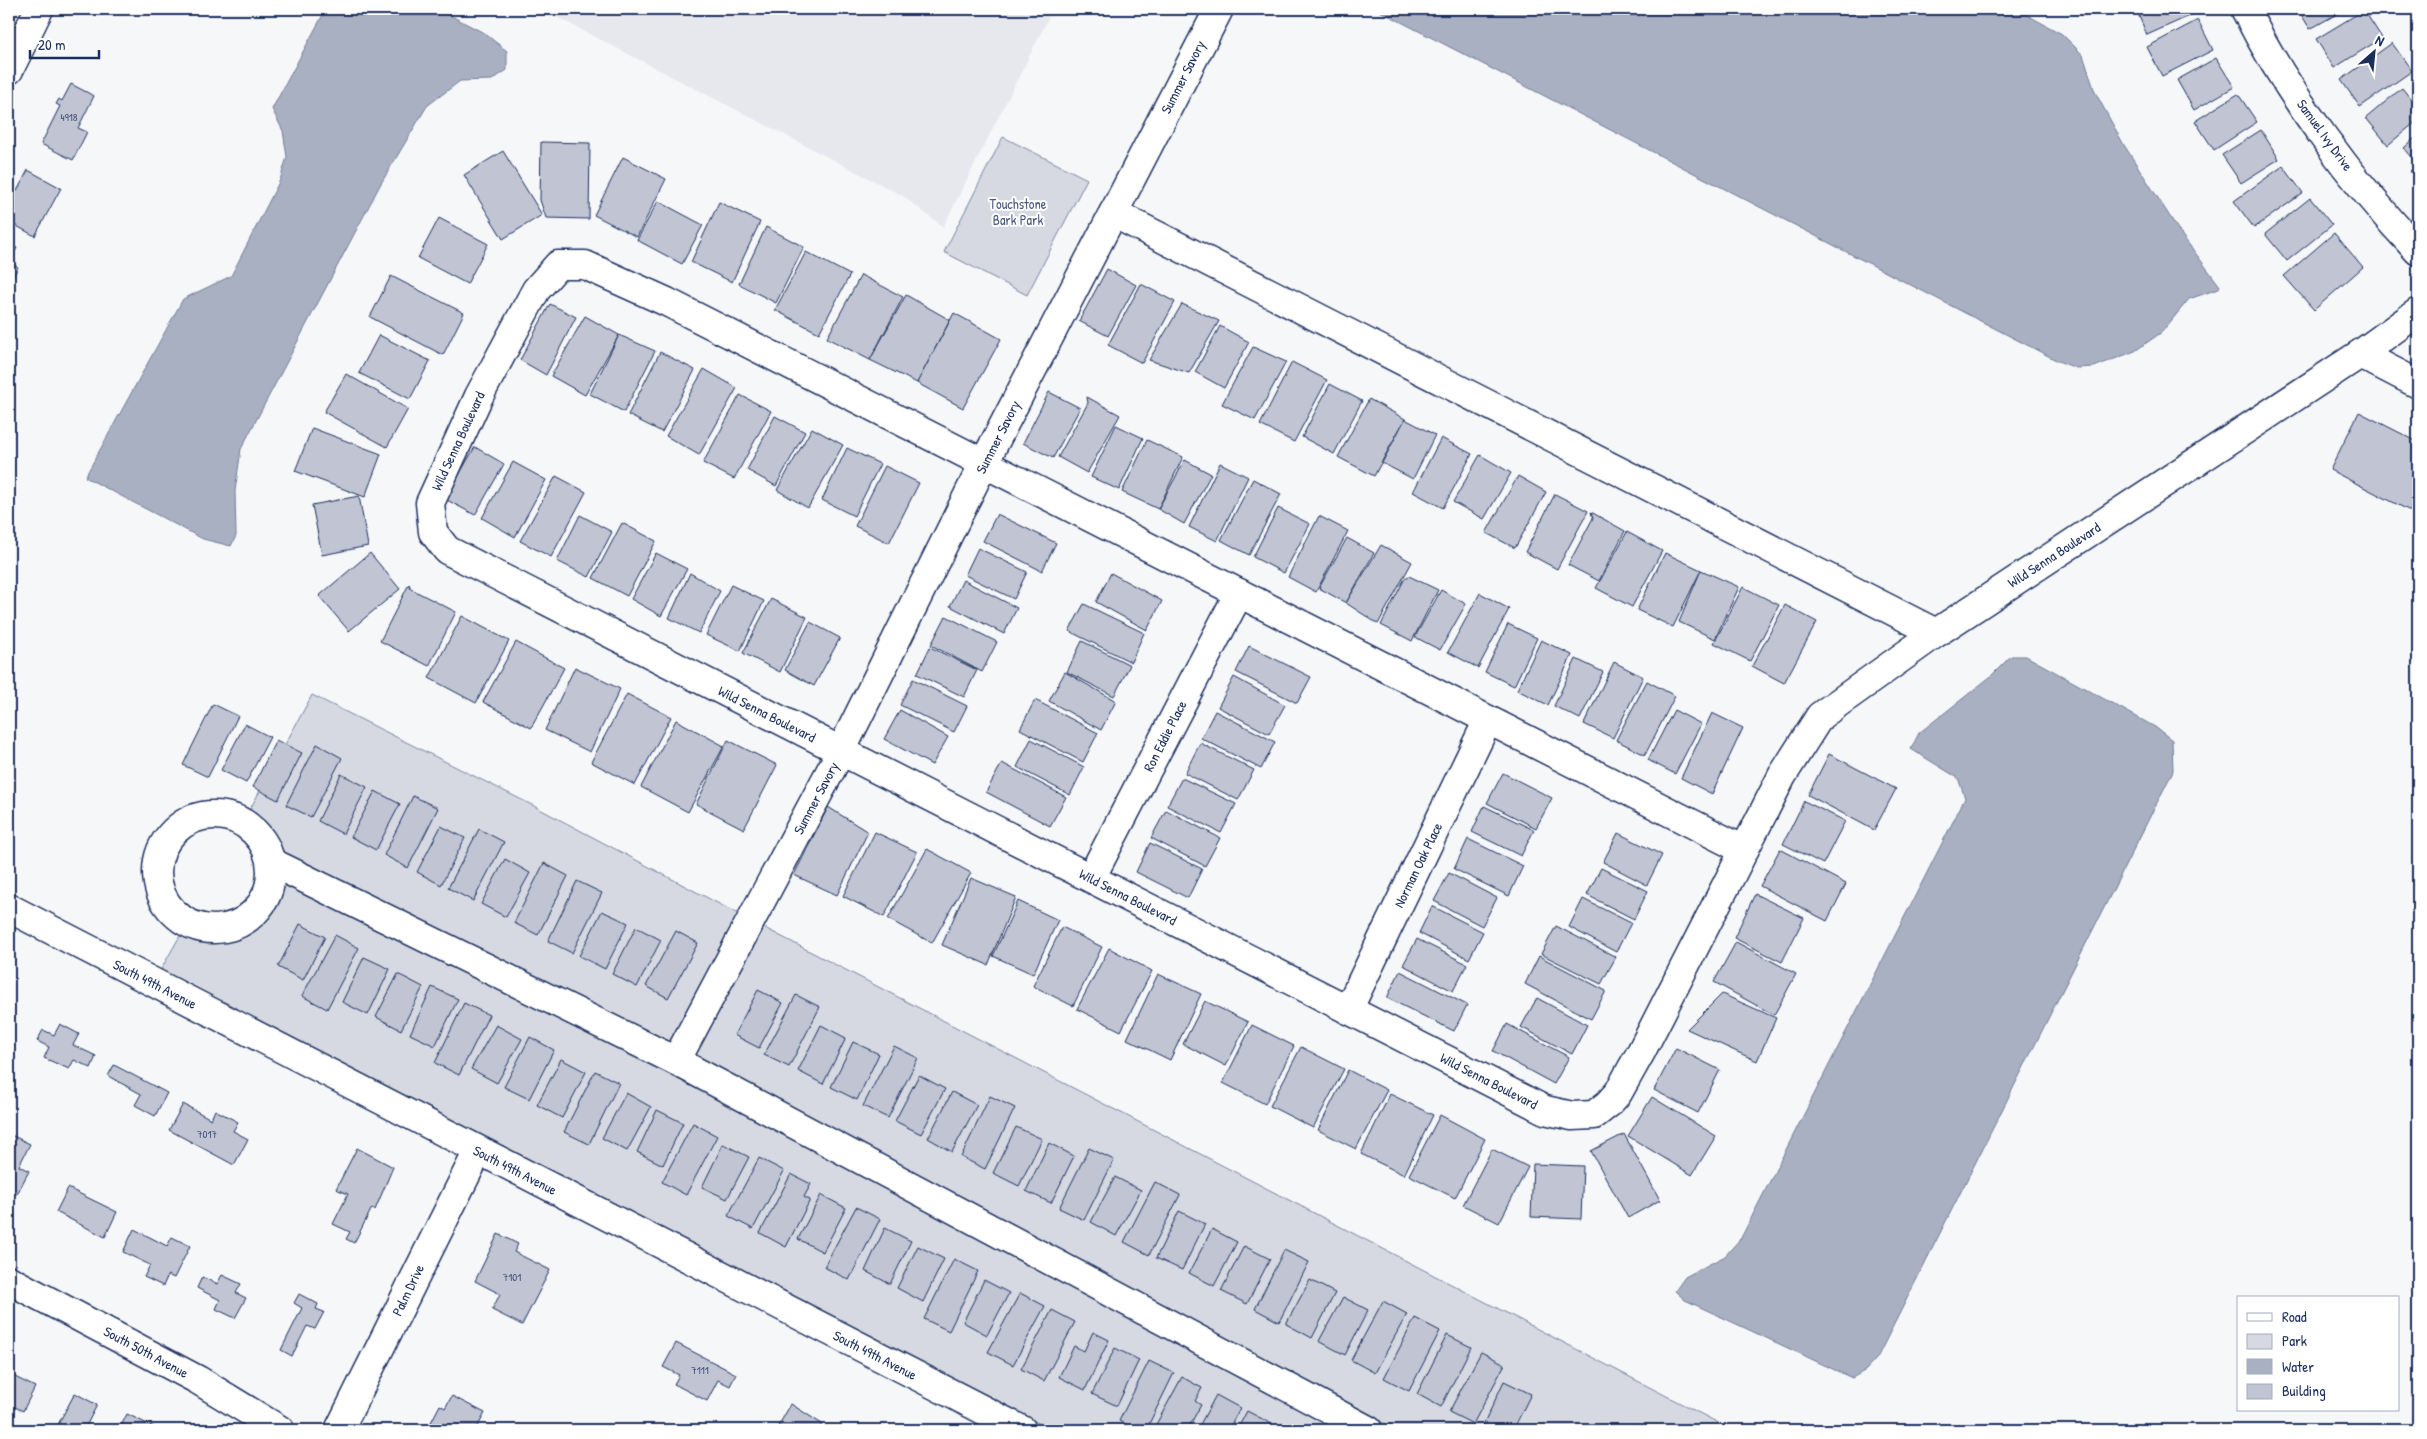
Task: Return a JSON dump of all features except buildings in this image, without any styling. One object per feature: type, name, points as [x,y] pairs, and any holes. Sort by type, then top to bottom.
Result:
[{"type":"street","points":[[9,70],[39,9]]},
{"type":"street","name":"Summer Savory","points":[[676,1060],[841,751],[984,463],[1218,9]]},
{"type":"street","name":"Samuel Ivy Drive","points":[[2245,9],[2273,59],[2310,115],[2371,198],[2418,251]]},
{"type":"street","points":[[1113,213],[1936,633]]},
{"type":"street","name":"Wild Senna Boulevard","points":[[1744,850],[668,302],[586,265],[558,265],[536,290],[479,396],[430,503],[433,532],[447,550],[1545,1110],[1572,1116],[1594,1115],[1618,1093],[1636,1060],[1744,850],[1782,776],[1820,716],[1936,633],[2360,354],[2418,312]]},
{"type":"street","points":[[2360,354],[2418,384]]},
{"type":"street","name":"Ron Eddie Place","points":[[1090,878],[1239,593]]},
{"type":"street","name":"Norman Oak Place","points":[[1348,1010],[1488,720]]},
{"type":"street","points":[[271,862],[271,881],[265,899],[253,914],[237,925],[218,929],[199,928],[181,919],[168,906],[159,889],[156,870],[160,851],[169,835],[183,823],[201,816],[219,814],[237,819],[253,830],[265,844],[271,862],[676,1060],[1368,1430]]},
{"type":"street","name":"South 49th Avenue","points":[[9,908],[1022,1430]]},
{"type":"street","name":"Palm Drive","points":[[339,1430],[478,1151]]},
{"type":"street","name":"South 50th Avenue","points":[[9,1280],[198,1380],[280,1430]]},
{"type":"shaded area","points":[[541,9],[1053,9],[943,227],[903,196]]},
{"type":"green space","name":"Touchstone Bark Park","points":[[1003,137],[1087,179],[1027,295],[944,252]]},
{"type":"green space","points":[[312,695],[532,805],[740,915],[672,1043],[281,852],[268,829],[260,819],[249,811]]},
{"type":"green space","points":[[283,883],[670,1072],[1340,1430],[1052,1430],[160,971],[181,934],[194,938],[220,941],[232,939],[255,928],[273,908]]},
{"type":"green space","points":[[761,926],[1732,1430],[1397,1430],[693,1054]]},
{"type":"water","points":[[326,9],[438,9],[484,33],[507,51],[507,70],[492,80],[460,81],[427,106],[380,185],[241,449],[235,491],[236,536],[231,546],[203,539],[85,477],[183,299],[231,276],[280,180],[287,157],[283,131],[272,109]]},
{"type":"water","points":[[1376,9],[2016,9],[2062,34],[2083,55],[2095,92],[2124,145],[2181,234],[2220,286],[2218,289],[2189,299],[2162,332],[2135,351],[2094,367],[2076,368],[2058,361]]},
{"type":"water","points":[[2011,656],[2026,656],[2155,727],[2172,740],[2173,771],[1877,1358],[1866,1370],[1852,1378],[1685,1300],[1675,1291],[1685,1277],[1725,1256],[1741,1238],[1965,798],[1958,778],[1911,749],[1919,733],[1990,677]]}]
